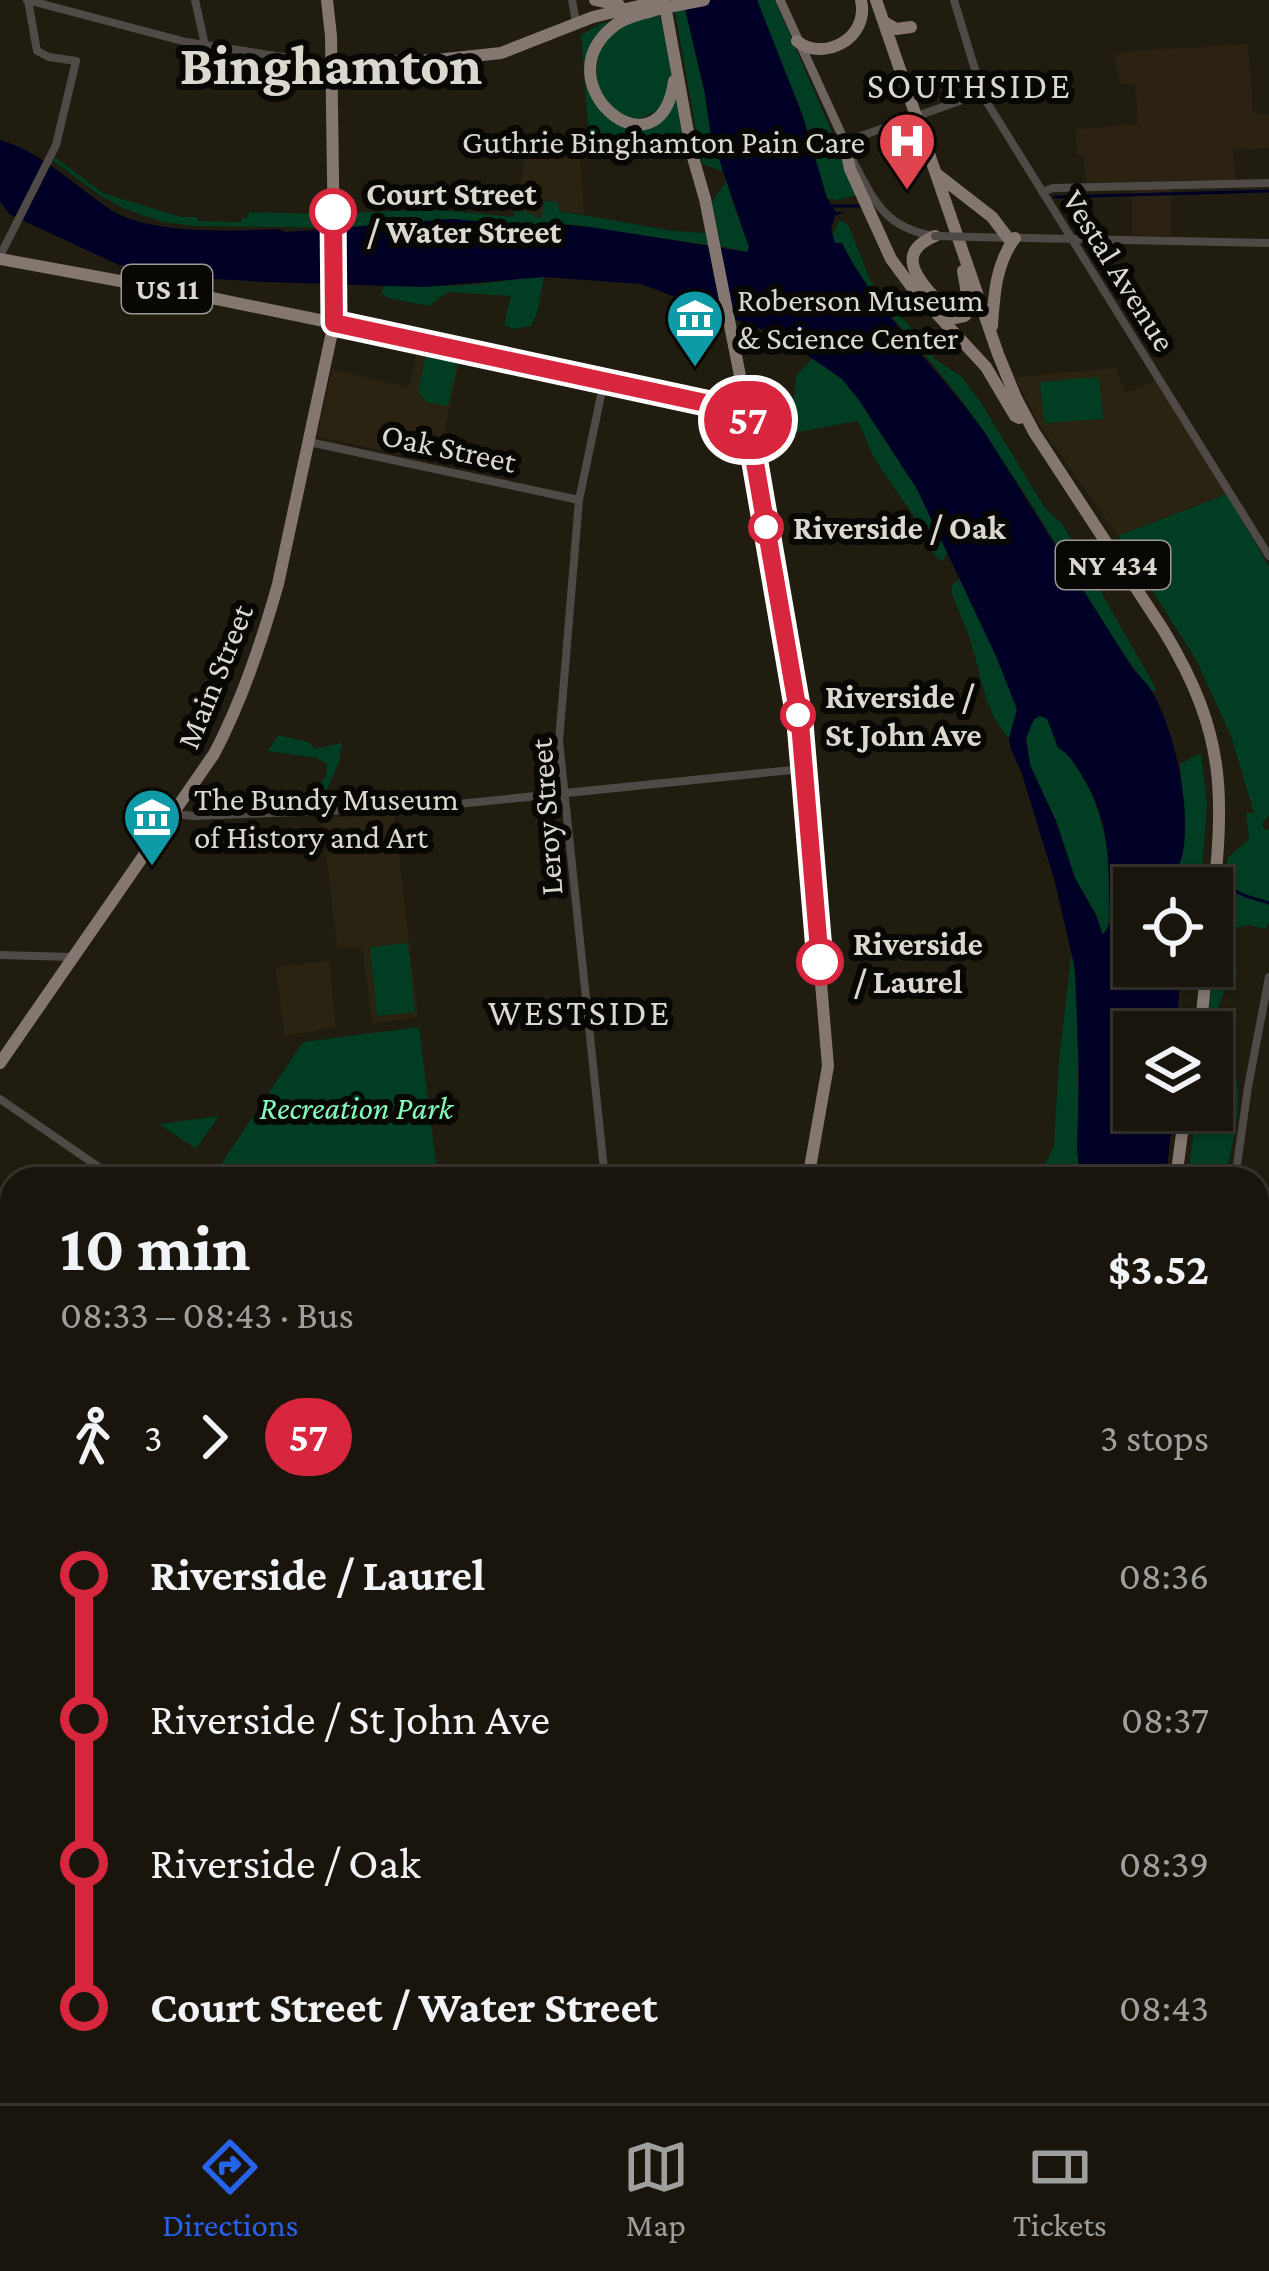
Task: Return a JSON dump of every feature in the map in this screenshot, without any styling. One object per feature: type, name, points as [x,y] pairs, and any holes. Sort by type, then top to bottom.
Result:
[{"type":"main road","name":"Main Street","points":[[0,1064],[221,740],[267,622],[334,323],[329,0]]},
{"type":"main road","points":[[596,0],[616,5],[704,0]]},
{"type":"main road","points":[[780,0],[844,140],[851,173],[889,256],[986,367],[1019,418]]},
{"type":"main road","points":[[808,64],[818,49],[845,42],[858,31],[869,0]]},
{"type":"main road","name":"NY 434","points":[[869,0],[892,44],[962,270],[1019,418],[1161,638],[1196,707],[1214,796],[1209,867]]},
{"type":"main road","name":"NY 434","points":[[869,0],[1024,415],[1194,684],[1213,744],[1220,790],[1217,867]]},
{"type":"main road","points":[[330,64],[512,51],[604,13],[661,2]]},
{"type":"main road","points":[[661,2],[616,24],[597,47],[592,81],[608,113],[637,124],[662,113],[674,89],[672,44]]},
{"type":"main road","points":[[661,2],[745,405],[800,723],[828,1066],[808,1167]]},
{"type":"main road","points":[[436,60],[445,64],[504,60],[601,20],[661,2]]},
{"type":"main road","points":[[661,2],[697,167]]},
{"type":"main road","points":[[884,22],[896,29],[911,27],[897,33],[892,44]]},
{"type":"main road","points":[[797,41],[818,49]]},
{"type":"main road","points":[[934,169],[1011,238],[998,274],[992,322],[995,345]]},
{"type":"main road","points":[[935,236],[916,248],[913,267],[957,318],[965,316],[969,307],[962,270]]},
{"type":"main road","name":"US 11","points":[[2,254],[20,263],[334,323]]},
{"type":"main road","points":[[604,381],[724,407],[745,405]]},
{"type":"main road","points":[[1181,1167],[1186,1131]]},
{"type":"street","points":[[2,254],[52,154],[76,62],[35,49],[27,0],[205,45],[330,64]]},
{"type":"street","points":[[196,0],[205,45]]},
{"type":"street","points":[[572,0],[576,24]]},
{"type":"street","name":"Vestal Avenue","points":[[954,0],[982,93],[1269,556]]},
{"type":"street","points":[[982,93],[844,140],[884,213],[910,230],[935,236],[1269,243]]},
{"type":"street","points":[[1042,192],[1269,183]]},
{"type":"street","name":"Leroy Street","points":[[604,381],[579,500],[559,741],[604,1167]]},
{"type":"street","name":"Oak Street","points":[[309,442],[579,500]]},
{"type":"street","points":[[174,814],[413,808],[804,769]]},
{"type":"street","points":[[0,955],[74,957]]},
{"type":"street","points":[[1237,1167],[1269,977]]},
{"type":"street","points":[[0,1099],[99,1167]]},
{"type":"shaded area","points":[[1248,44],[1253,114],[1269,114],[1269,148],[1233,150],[1235,180],[1171,180],[1171,236],[1132,235],[1132,183],[1086,182],[1084,155],[1077,155],[1076,129],[1138,124],[1135,84],[1120,84],[1114,55]]},
{"type":"shaded area","points":[[527,143],[580,153],[584,214],[552,210],[549,222],[514,219]]},
{"type":"shaded area","points":[[418,347],[461,354],[443,438],[433,436],[428,461],[317,436],[332,369],[409,388]]},
{"type":"shaded area","points":[[1115,368],[1125,393],[1159,380],[1227,494],[1118,536],[1039,424],[1015,377]]},
{"type":"shaded area","points":[[394,815],[418,1017],[372,1023],[362,947],[337,947],[322,818]]},
{"type":"shaded area","points":[[329,961],[336,1027],[284,1036],[276,967]]},
{"type":"green space","points":[[673,0],[683,0],[711,136],[725,172],[702,164]]},
{"type":"green space","points":[[757,0],[775,0],[859,195],[827,198],[802,114]]},
{"type":"green space","points":[[659,13],[672,69],[669,94],[656,110],[638,119],[622,117],[600,93],[599,56],[607,38],[623,25]]},
{"type":"green space","points":[[617,19],[593,47],[596,102],[640,128],[675,91],[680,140],[656,158],[597,146],[589,138],[581,35]]},
{"type":"green space","points":[[55,157],[103,193],[198,221],[241,222],[249,212],[431,209],[513,217],[515,210],[541,218],[545,201],[557,202],[559,211],[706,233],[708,245],[567,224],[550,227],[454,219],[353,228],[163,222],[98,194],[53,161]]},
{"type":"green space","points":[[727,180],[747,252],[721,246],[712,202]]},
{"type":"green space","points":[[839,221],[849,226],[880,297],[936,360],[961,376],[980,401],[1045,508],[1063,525],[1157,690],[1152,691],[1111,635],[965,405],[884,307],[842,243],[835,244],[832,235]]},
{"type":"green space","points":[[544,277],[537,314],[531,326],[513,329],[504,325],[511,296],[448,292],[429,306],[388,298],[381,292],[384,286],[474,285]]},
{"type":"green space","points":[[427,351],[459,356],[448,406],[426,402],[418,391]]},
{"type":"green space","points":[[813,358],[842,379],[859,400],[917,489],[947,552],[943,562],[873,456],[857,421],[770,433],[763,422],[765,411],[777,403],[790,404],[796,376]]},
{"type":"green space","points":[[1099,377],[1103,419],[1044,423],[1040,382]]},
{"type":"green space","points":[[1227,494],[1269,567],[1269,815],[1262,824],[1269,829],[1269,923],[1265,929],[1249,925],[1233,932],[1233,867],[1226,867],[1228,857],[1249,839],[1246,813],[1254,813],[1231,736],[1196,660],[1118,536]]},
{"type":"green space","points":[[960,579],[1017,710],[1009,738],[989,707],[951,591]]},
{"type":"green space","points":[[1040,716],[1047,718],[1058,747],[1073,760],[1097,807],[1112,894],[1103,936],[1030,765],[1026,738]]},
{"type":"green space","points":[[278,735],[308,742],[315,749],[342,743],[326,792],[316,797],[313,790],[326,777],[327,764],[317,758],[268,751]]},
{"type":"green space","points":[[1201,753],[1207,803],[1202,867],[1179,866],[1185,827],[1180,764]]},
{"type":"green space","points":[[408,943],[415,1012],[377,1016],[370,947]]},
{"type":"green space","points":[[1072,948],[1078,1025],[1078,1167],[1044,1167],[1054,1146]]},
{"type":"green space","points":[[1211,987],[1228,987],[1219,1011],[1208,1011]]},
{"type":"green space","name":"Recreation Park","points":[[419,1027],[436,1167],[219,1167],[303,1042]]},
{"type":"green space","points":[[1233,1069],[1238,1095],[1228,1167],[1189,1167],[1194,1131],[1233,1131]]},
{"type":"green space","points":[[219,1116],[196,1149],[159,1124]]},
{"type":"water","points":[[683,0],[757,0],[802,114],[827,198],[836,212],[845,212],[835,216],[831,229],[835,243],[842,243],[890,317],[985,433],[1160,707],[1180,776],[1184,848],[1179,867],[1113,867],[1113,987],[1179,987],[1178,1011],[1113,1011],[1113,1131],[1171,1131],[1167,1167],[1079,1167],[1075,969],[1055,882],[1011,749],[1009,738],[1017,709],[917,489],[842,379],[779,336],[641,284],[544,277],[424,287],[268,282],[194,278],[119,265],[9,214],[0,201],[0,140],[44,161],[111,210],[169,228],[286,232],[452,219],[590,227],[747,252],[711,136]],"holes":[[[1034,719],[1047,719],[1058,748],[1092,794],[1104,830],[1110,924],[1103,935],[1030,765],[1026,738]]]},
{"type":"waterway","points":[[1055,197],[1269,191]]},
{"type":"waterway","points":[[831,206],[859,206]]},
{"type":"waterway","points":[[1233,888],[1269,903]]},
{"type":"bus line","name":"57","points":[[333,212],[334,323],[724,407],[745,405],[800,723],[820,962]]},
{"type":"place","name":"Guthrie Binghamton Pain Care","points":[[907,192]]},
{"type":"place","name":"Court Street / Water Street","points":[[333,212]]},
{"type":"place","name":"Roberson Museum & Science Center","points":[[695,369]]},
{"type":"place","name":"Riverside / Oak","points":[[766,527]]},
{"type":"place","name":"Riverside / St John Ave","points":[[798,715]]},
{"type":"place","name":"The Bundy Museum of History and Art","points":[[152,868]]},
{"type":"place","name":"Riverside / Laurel","points":[[820,962]]},
{"type":"district","name":"Binghamton","points":[[331,64]]},
{"type":"district","name":"SOUTHSIDE","points":[[970,85]]},
{"type":"district","name":"WESTSIDE","points":[[580,1012]]}]
